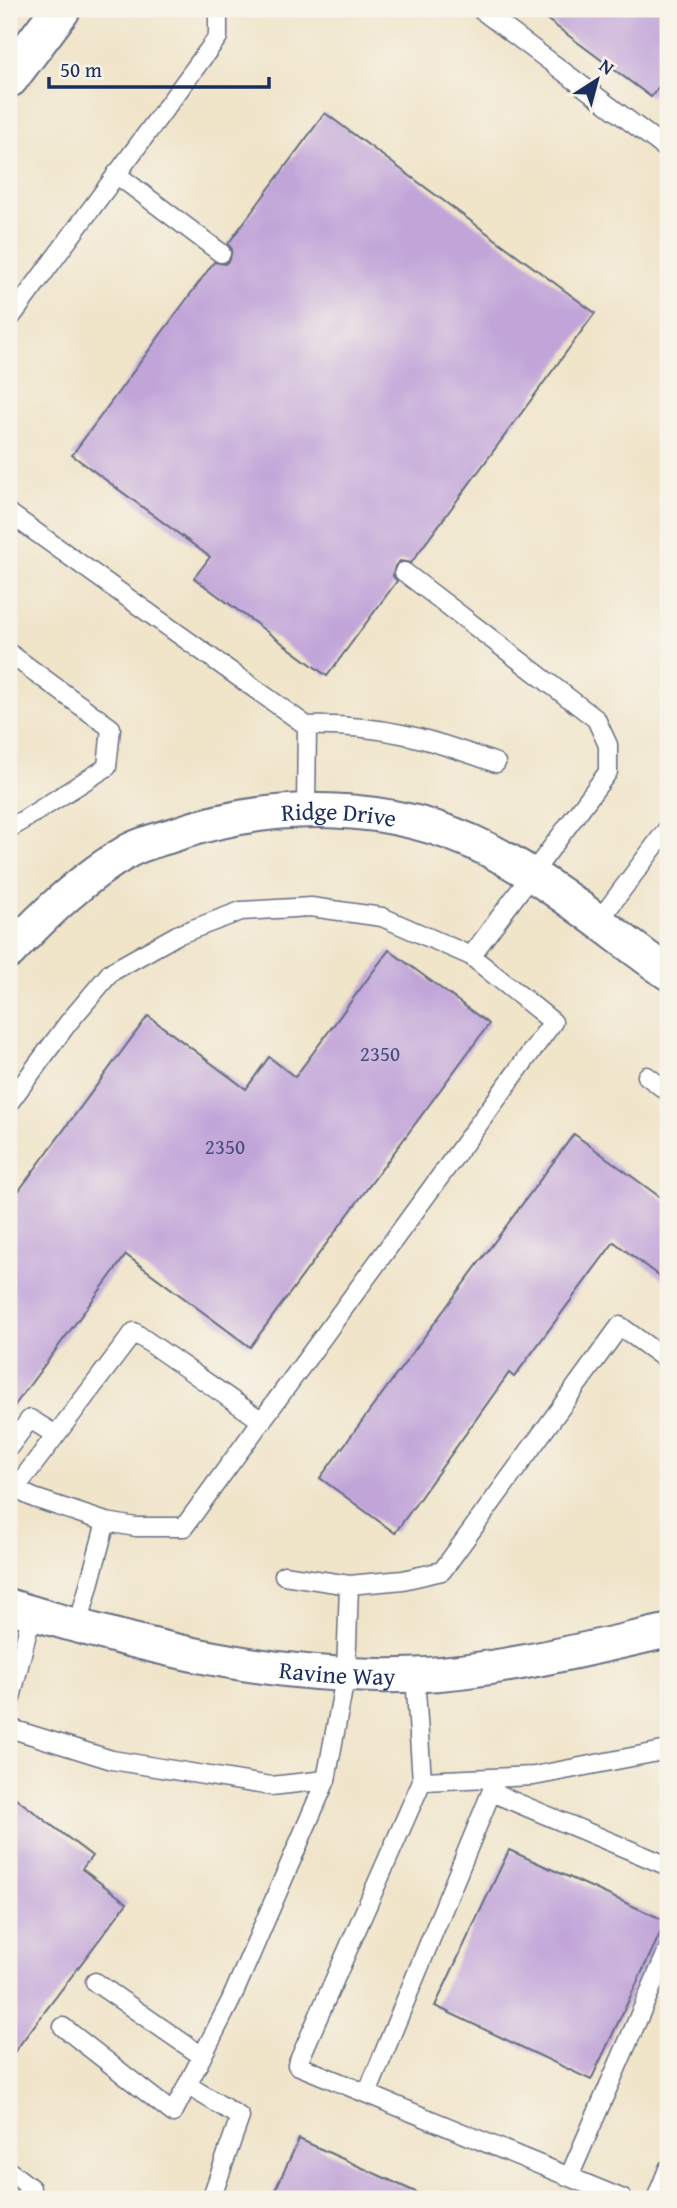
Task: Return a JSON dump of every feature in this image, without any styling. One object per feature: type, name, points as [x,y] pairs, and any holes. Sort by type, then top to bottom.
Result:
[{"type":"street","points":[[9,78],[61,9]]},
{"type":"street","name":"Ridge Drive","points":[[9,952],[59,899],[131,849],[209,822],[306,809],[366,812],[446,831],[490,850],[598,922],[668,973]]},
{"type":"street","name":"Ravine Way","points":[[20,1609],[217,1660],[285,1671],[415,1675],[531,1659],[668,1631]]},
{"type":"lane","points":[[9,320],[218,37],[218,9]]},
{"type":"lane","points":[[480,9],[668,150]]},
{"type":"lane","points":[[116,174],[221,253]]},
{"type":"lane","points":[[9,513],[307,726],[354,725],[428,738],[496,763]]},
{"type":"lane","points":[[404,572],[596,719],[608,745],[608,772],[471,956]]},
{"type":"lane","points":[[9,653],[111,728],[107,767],[9,829]]},
{"type":"lane","points":[[306,809],[307,726]]},
{"type":"lane","points":[[598,922],[668,828]]},
{"type":"lane","points":[[9,1103],[68,1023],[111,972],[177,936],[241,911],[311,907],[382,916],[471,956],[553,1022],[262,1422],[184,1527],[136,1527],[106,1522],[12,1487],[56,1435],[134,1332],[262,1422]]},
{"type":"lane","points":[[647,1076],[668,1092]]},
{"type":"lane","points":[[284,1575],[349,1585],[403,1580],[442,1571],[620,1326],[668,1361]]},
{"type":"lane","points":[[9,1447],[30,1419],[56,1435]]},
{"type":"lane","points":[[78,1626],[106,1522]]},
{"type":"lane","points":[[63,2027],[173,2113],[231,2000],[326,1780],[345,1673],[349,1585]]},
{"type":"lane","points":[[9,1706],[20,1609]]},
{"type":"lane","points":[[415,1675],[422,1781],[297,2065],[623,2199]]},
{"type":"lane","points":[[9,1728],[112,1760],[139,1765],[271,1786],[326,1780]]},
{"type":"lane","points":[[422,1781],[494,1785],[668,1750]]},
{"type":"lane","points":[[494,1785],[668,1866]]},
{"type":"lane","points":[[367,2094],[494,1785]]},
{"type":"lane","points":[[569,2177],[668,1950]]},
{"type":"lane","points":[[95,1982],[202,2056]]},
{"type":"lane","points":[[187,2085],[240,2117],[211,2199]]},
{"type":"lane","points":[[656,2199],[668,2169]]},
{"type":"lane","points":[[9,2171],[31,2188],[22,2199]]},
{"type":"building","points":[[533,9],[668,9],[668,74],[651,97]]},
{"type":"building","points":[[325,113],[595,313],[411,563],[400,561],[395,566],[393,576],[397,581],[327,676],[194,578],[210,557],[72,455],[214,262],[225,264],[230,259],[232,249],[228,244]]},
{"type":"building","points":[[389,950],[489,1024],[250,1347],[126,1255],[9,1413],[9,1204],[148,1016],[246,1089],[269,1057],[295,1077]]},
{"type":"building","points":[[574,1134],[668,1203],[668,1283],[614,1242],[514,1377],[509,1373],[395,1533],[320,1478]]},
{"type":"building","points":[[9,1793],[92,1856],[82,1869],[127,1903],[9,2059]]},
{"type":"building","points":[[509,1850],[666,1921],[591,2080],[435,2006]]},
{"type":"building","points":[[299,2139],[431,2199],[271,2199]]}]
